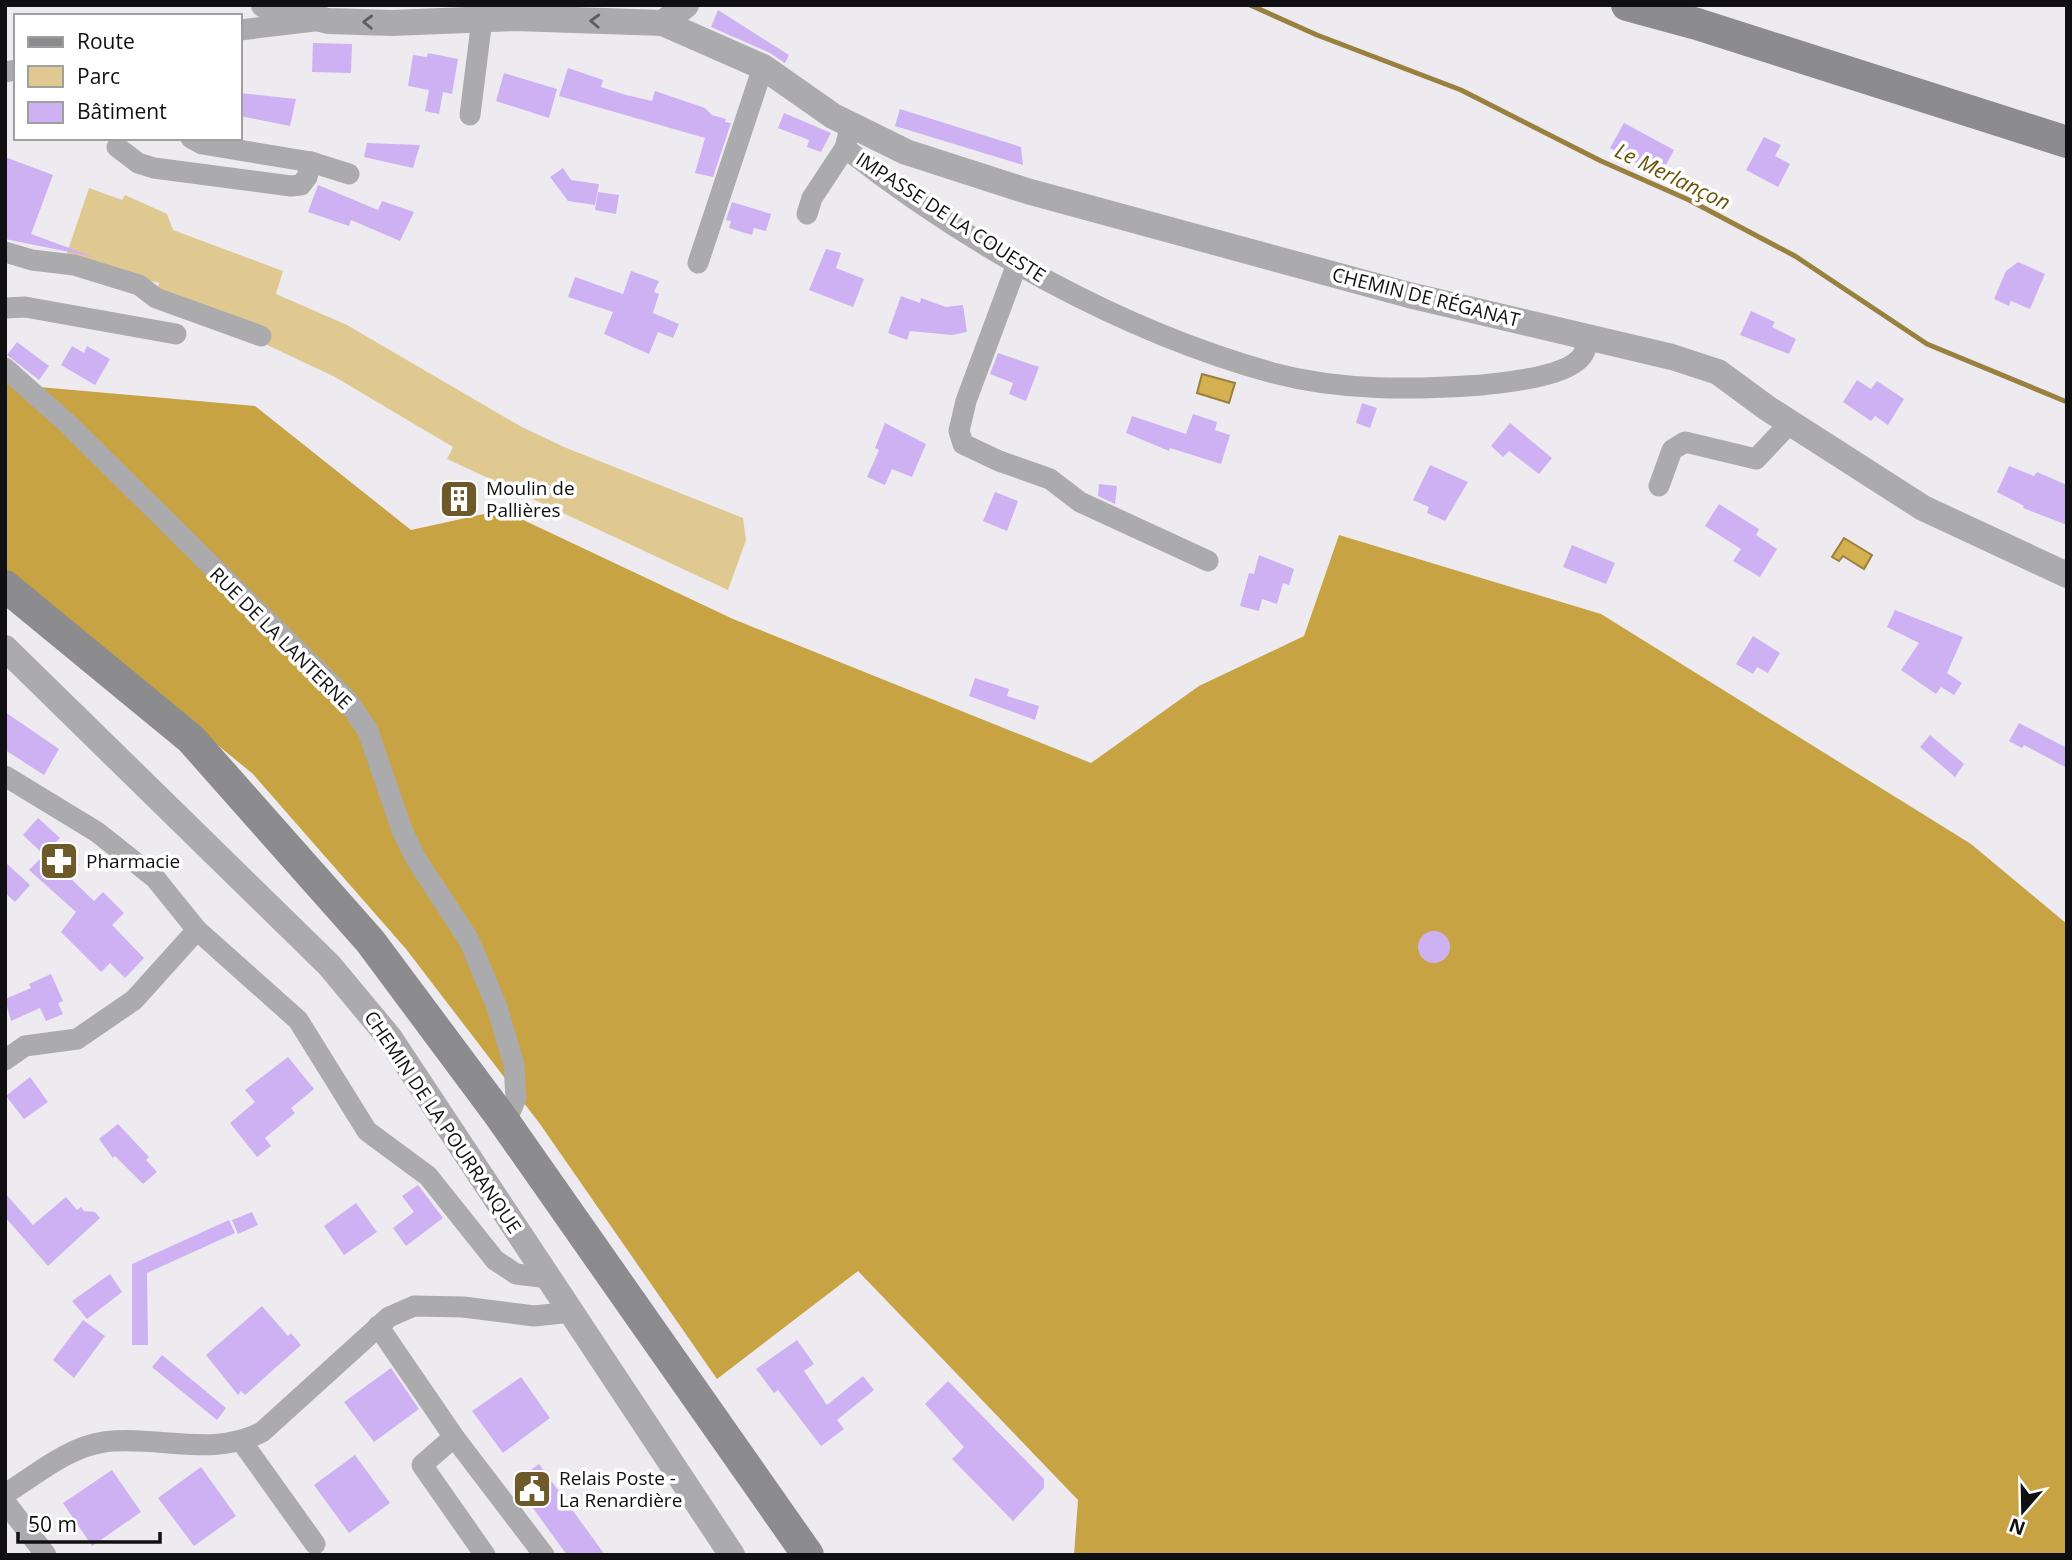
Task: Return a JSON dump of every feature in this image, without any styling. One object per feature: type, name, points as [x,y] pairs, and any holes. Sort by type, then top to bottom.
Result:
[{"type":"main road","points":[[1627,5],[1710,28],[2067,142]]},
{"type":"main road","points":[[5,586],[191,739],[370,941],[501,1117],[808,1555]]},
{"type":"main road","points":[[5,597],[96,677],[242,795]]},
{"type":"street","points":[[264,5],[316,20]]},
{"type":"street","points":[[242,30],[316,20],[392,23],[482,19],[663,23],[686,5]]},
{"type":"street","points":[[470,115],[482,19]]},
{"type":"street","name":"CHEMIN DE RÉGANAT","points":[[663,23],[763,67],[833,116],[848,136],[1027,191],[1409,295],[1672,357],[1718,372],[1790,423],[1923,508],[2067,575]]},
{"type":"street","points":[[698,263],[763,67]]},
{"type":"street","points":[[807,214],[812,198],[848,136]]},
{"type":"street","name":"IMPASSE DE LA COUESTE","points":[[848,136],[877,173],[1017,264],[1149,330],[1273,373],[1336,384],[1396,389],[1511,382],[1560,371],[1581,358],[1590,337]]},
{"type":"street","points":[[195,140],[202,144],[311,162],[349,174]]},
{"type":"street","points":[[117,147],[138,163],[153,168],[291,186],[301,185],[307,177],[311,162]]},
{"type":"street","points":[[5,251],[32,260],[74,265],[139,285],[156,298],[261,336]]},
{"type":"street","points":[[1017,264],[966,401],[959,431],[963,444],[999,461],[1051,479],[1080,502],[1208,561]]},
{"type":"street","points":[[5,308],[25,307],[176,334]]},
{"type":"street","name":"RUE DE LA LANTERNE","points":[[5,368],[68,424],[347,700],[368,731],[402,830],[416,859],[469,940],[497,1007],[514,1065],[516,1098],[511,1110],[501,1117]]},
{"type":"street","points":[[1659,486],[1672,450],[1685,442],[1756,459],[1790,423]]},
{"type":"street","name":"CHEMIN DE LA POURRANQUE","points":[[5,648],[329,965],[389,1037],[732,1555]]},
{"type":"street","points":[[5,776],[97,832],[155,878],[197,930],[298,1020],[367,1131],[428,1176],[495,1260],[516,1274],[549,1278]]},
{"type":"street","points":[[5,1060],[25,1046],[77,1039],[134,1000],[197,930]]},
{"type":"street","points":[[5,1494],[80,1447],[106,1442],[218,1445],[242,1443],[262,1432],[389,1317],[414,1306],[463,1307],[534,1316],[572,1312]]},
{"type":"street","points":[[378,1326],[454,1437],[544,1555]]},
{"type":"street","points":[[454,1437],[422,1465],[485,1555]]},
{"type":"street","points":[[242,1443],[316,1544]]},
{"type":"street","points":[[5,1502],[46,1555]]},
{"type":"green space","points":[[89,188],[122,200],[125,195],[167,214],[173,230],[283,271],[276,294],[347,325],[520,426],[564,447],[743,518],[746,540],[728,590],[447,459],[453,447],[335,377],[157,293],[159,283],[65,259]]},
{"type":"shaded area","points":[[1202,374],[1235,383],[1229,403],[1197,393]]},
{"type":"shaded area","points":[[5,384],[255,406],[411,530],[502,510],[733,619],[1091,763],[1199,686],[1304,636],[1339,535],[1601,614],[1971,844],[2067,924],[2067,1555],[1074,1555],[1078,1500],[858,1271],[717,1379],[540,1124],[406,949],[253,774],[5,571]]},
{"type":"shaded area","points":[[1844,538],[1872,555],[1864,569],[1843,556],[1839,561],[1832,557]]},
{"type":"building","points":[[718,10],[789,55],[785,63],[770,53],[711,27]]},
{"type":"building","points":[[313,43],[352,44],[351,73],[312,72]]},
{"type":"building","points":[[428,53],[458,59],[452,94],[443,92],[439,114],[425,111],[429,90],[408,86],[413,55],[427,57]]},
{"type":"building","points":[[568,68],[603,80],[601,87],[652,101],[655,91],[705,108],[712,115],[726,119],[725,122],[731,123],[713,177],[695,173],[705,138],[559,96]]},
{"type":"building","points":[[504,73],[557,89],[549,118],[496,101]]},
{"type":"building","points":[[242,93],[296,99],[290,126],[242,116]]},
{"type":"building","points":[[900,109],[1021,147],[1023,165],[895,126]]},
{"type":"building","points":[[784,113],[831,133],[821,152],[807,147],[809,140],[778,128]]},
{"type":"building","points":[[1624,123],[1674,150],[1660,176],[1610,148]]},
{"type":"building","points":[[1764,137],[1781,145],[1775,156],[1790,164],[1778,187],[1746,170]]},
{"type":"building","points":[[367,143],[420,145],[413,168],[364,157]]},
{"type":"building","points":[[5,157],[53,175],[31,234],[94,257],[5,239]]},
{"type":"building","points":[[563,168],[571,180],[599,184],[595,205],[568,201],[550,177]]},
{"type":"building","points":[[318,185],[378,210],[382,201],[414,212],[400,241],[351,220],[349,226],[308,212]]},
{"type":"building","points":[[598,192],[619,195],[616,214],[595,210]]},
{"type":"building","points":[[732,202],[771,214],[766,231],[754,228],[752,235],[729,228],[731,221],[726,220]]},
{"type":"building","points":[[826,249],[841,253],[836,268],[864,279],[853,307],[809,290]]},
{"type":"building","points":[[2018,262],[2045,274],[2030,309],[2011,301],[2009,306],[1994,299],[2006,271]]},
{"type":"building","points":[[631,271],[659,281],[654,292],[659,294],[653,313],[679,324],[673,338],[658,332],[649,354],[604,334],[613,312],[568,297],[575,277],[623,294]]},
{"type":"building","points":[[901,296],[920,303],[921,298],[946,307],[963,305],[967,332],[952,335],[910,331],[907,340],[888,333]]},
{"type":"building","points":[[1751,311],[1775,322],[1772,327],[1796,339],[1789,354],[1740,335]]},
{"type":"building","points":[[17,342],[49,366],[39,380],[7,355]]},
{"type":"building","points":[[72,346],[84,353],[87,346],[110,359],[95,385],[61,365]]},
{"type":"building","points":[[998,353],[1039,367],[1026,401],[1009,394],[1013,383],[990,374]]},
{"type":"building","points":[[1857,380],[1871,389],[1877,381],[1904,399],[1888,425],[1875,416],[1871,421],[1843,402]]},
{"type":"building","points":[[1362,403],[1377,408],[1370,428],[1356,423]]},
{"type":"building","points":[[1193,414],[1217,422],[1215,430],[1230,435],[1221,464],[1170,448],[1169,451],[1126,433],[1132,416],[1186,434]]},
{"type":"building","points":[[885,423],[926,444],[912,477],[892,469],[885,485],[867,477],[879,450],[875,448]]},
{"type":"building","points":[[1510,423],[1552,458],[1539,474],[1509,451],[1503,457],[1491,446]]},
{"type":"building","points":[[1430,465],[1468,482],[1445,521],[1427,513],[1429,507],[1413,500]]},
{"type":"building","points":[[2009,466],[2034,476],[2037,472],[2067,485],[2067,525],[2023,508],[2024,506],[1997,492]]},
{"type":"building","points":[[1099,484],[1117,486],[1115,504],[1098,496]]},
{"type":"building","points":[[995,492],[1018,501],[1007,531],[983,521]]},
{"type":"building","points":[[1719,504],[1759,529],[1756,535],[1777,549],[1760,577],[1733,561],[1741,549],[1705,526]]},
{"type":"building","points":[[1572,545],[1615,563],[1606,584],[1563,567]]},
{"type":"building","points":[[1259,555],[1294,569],[1289,585],[1283,583],[1277,604],[1262,599],[1259,611],[1240,606],[1249,573],[1254,574]]},
{"type":"building","points":[[1895,610],[1963,637],[1947,673],[1962,683],[1954,695],[1941,687],[1936,694],[1901,670],[1919,643],[1887,627]]},
{"type":"building","points":[[1753,636],[1780,653],[1768,673],[1757,667],[1753,674],[1736,664]]},
{"type":"building","points":[[975,678],[1009,689],[1007,696],[1039,706],[1035,720],[969,696]]},
{"type":"building","points":[[5,712],[59,749],[44,775],[5,750]]},
{"type":"building","points":[[2019,723],[2067,748],[2067,768],[2024,745],[2022,748],[2009,741]]},
{"type":"building","points":[[1930,735],[1964,764],[1955,777],[1920,747]]},
{"type":"building","points":[[38,818],[60,838],[55,843],[79,865],[68,876],[94,901],[103,892],[124,913],[112,925],[144,958],[125,978],[110,963],[101,972],[61,932],[76,912],[29,870],[44,855],[23,835]]},
{"type":"building","points":[[5,862],[30,885],[15,902],[5,893]]},
{"type":"building","points":[[1434,931],[1445,936],[1450,947],[1445,958],[1434,963],[1423,958],[1418,947],[1423,936]]},
{"type":"building","points":[[51,974],[63,1001],[58,1003],[63,1014],[46,1021],[40,1008],[11,1021],[5,999],[31,988],[29,984]]},
{"type":"building","points":[[288,1057],[314,1089],[291,1108],[295,1113],[265,1138],[271,1146],[257,1157],[230,1123],[255,1102],[245,1090]]},
{"type":"building","points":[[30,1077],[48,1102],[24,1119],[6,1096]]},
{"type":"building","points":[[118,1124],[149,1157],[146,1160],[157,1172],[143,1184],[115,1156],[113,1158],[99,1139]]},
{"type":"building","points":[[418,1185],[443,1218],[406,1246],[393,1228],[414,1212],[402,1196]]},
{"type":"building","points":[[5,1193],[33,1225],[66,1197],[77,1210],[81,1207],[84,1211],[95,1212],[100,1218],[48,1266],[5,1217]]},
{"type":"building","points":[[356,1203],[377,1232],[344,1255],[324,1226]]},
{"type":"building","points":[[252,1212],[258,1225],[238,1234],[232,1220]]},
{"type":"building","points":[[229,1220],[235,1233],[147,1273],[148,1345],[132,1345],[132,1264]]},
{"type":"building","points":[[110,1274],[122,1292],[87,1319],[72,1301]]},
{"type":"building","points":[[262,1306],[288,1336],[291,1333],[301,1345],[245,1395],[241,1391],[238,1395],[206,1355]]},
{"type":"building","points":[[83,1320],[105,1336],[74,1378],[53,1360]]},
{"type":"building","points":[[797,1340],[814,1364],[804,1371],[827,1405],[863,1376],[874,1390],[837,1420],[844,1429],[821,1446],[778,1390],[774,1393],[756,1369]]},
{"type":"building","points":[[162,1355],[226,1408],[217,1420],[152,1367]]},
{"type":"building","points":[[391,1368],[419,1409],[374,1442],[344,1402]]},
{"type":"building","points":[[521,1377],[550,1418],[503,1453],[472,1411]]},
{"type":"building","points":[[948,1381],[1044,1479],[1044,1488],[1013,1521],[952,1459],[964,1447],[925,1404]]},
{"type":"building","points":[[355,1455],[390,1503],[349,1533],[314,1485]]},
{"type":"building","points":[[539,1464],[605,1555],[567,1555],[514,1482]]},
{"type":"building","points":[[201,1467],[236,1516],[194,1546],[158,1498]]},
{"type":"building","points":[[112,1470],[141,1512],[92,1546],[63,1503]]},
{"type":"waterway","name":"Le Merlançon","points":[[1250,5],[1317,35],[1461,90],[1601,161],[1689,200],[1795,256],[1927,344],[2067,402]]},
{"type":"place","name":"Moulin de Pallières","points":[[459,499]]},
{"type":"place","name":"Pharmacie","points":[[59,861]]},
{"type":"place","name":"Relais Poste - La Renardière","points":[[532,1489]]}]
